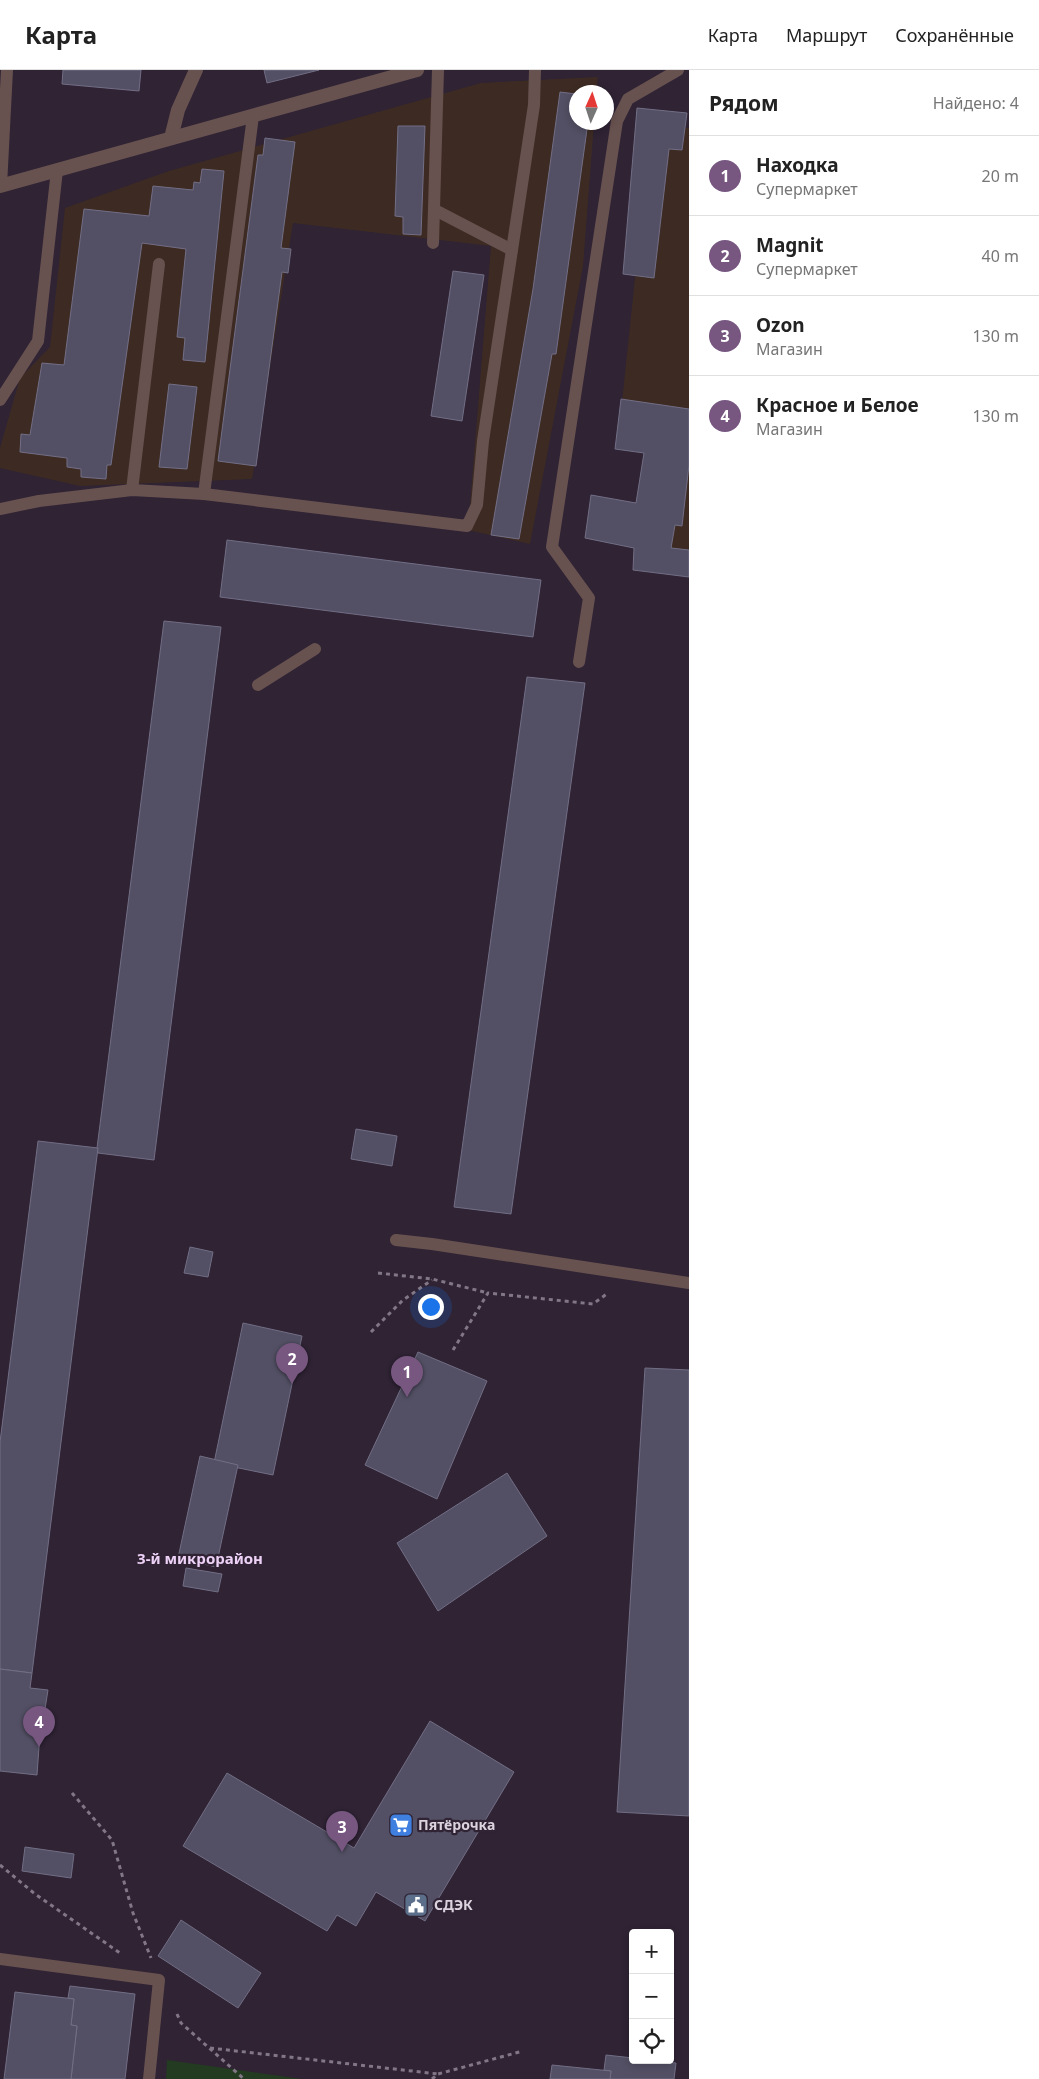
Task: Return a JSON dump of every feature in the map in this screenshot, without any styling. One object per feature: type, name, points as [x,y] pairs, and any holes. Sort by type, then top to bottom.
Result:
[{"type":"street","points":[[171,138],[178,110],[196,70]]},
{"type":"street","points":[[0,186],[417,70]]},
{"type":"lane","points":[[0,186],[7,70]]},
{"type":"lane","points":[[433,244],[438,70]]},
{"type":"lane","points":[[0,509],[39,501],[132,490],[204,494],[467,526],[477,505],[483,441],[534,105],[535,70]]},
{"type":"lane","points":[[580,662],[589,598],[552,547],[616,121],[628,100],[678,70]]},
{"type":"lane","points":[[204,494],[253,116]]},
{"type":"lane","points":[[0,400],[38,341],[57,170]]},
{"type":"lane","points":[[435,210],[512,250]]},
{"type":"lane","points":[[132,490],[159,264]]},
{"type":"lane","points":[[258,685],[315,649]]},
{"type":"lane","points":[[396,1240],[689,1284]]},
{"type":"lane","points":[[0,1959],[159,1980],[149,2079]]},
{"type":"path","points":[[378,1273],[432,1280],[488,1293],[593,1304],[610,1291],[619,1273]]},
{"type":"path","points":[[371,1332],[403,1300],[432,1280]]},
{"type":"path","points":[[453,1350],[488,1293]]},
{"type":"path","points":[[72,1793],[112,1840],[132,1913],[159,1980]]},
{"type":"path","points":[[209,2048],[438,2074],[523,2051]]},
{"type":"path","points":[[432,2079],[438,2074]]},
{"type":"shaded area","points":[[598,77],[597,85],[569,85],[569,130],[593,130],[583,266],[530,544],[468,530],[491,246],[293,223],[252,479],[80,486],[0,468],[0,448],[20,378],[50,347],[65,208],[169,171],[481,83]]},
{"type":"shaded area","points":[[651,125],[689,128],[689,557],[661,554],[667,431],[622,402]]},
{"type":"green space","points":[[167,2060],[302,2079],[166,2079]]},
{"type":"building","points":[[63,70],[141,70],[139,91],[62,84]]},
{"type":"building","points":[[264,70],[319,70],[267,83]]},
{"type":"building","points":[[560,92],[569,93],[569,130],[587,130],[556,354],[552,354],[519,539],[491,535],[533,289]]},
{"type":"building","points":[[637,108],[687,113],[682,150],[669,149],[654,278],[623,274]]},
{"type":"building","points":[[398,126],[425,126],[421,235],[403,234],[403,217],[395,216]]},
{"type":"building","points":[[265,138],[295,142],[281,248],[291,249],[288,273],[282,272],[256,466],[218,461],[258,155],[263,155]]},
{"type":"building","points":[[202,169],[224,171],[205,362],[183,360],[185,338],[177,337],[186,249],[142,243],[111,465],[107,465],[106,479],[81,477],[81,469],[67,467],[67,458],[20,452],[21,434],[30,435],[42,363],[64,365],[84,209],[149,216],[153,186],[193,190],[194,182],[200,183]]},
{"type":"building","points":[[453,271],[484,275],[462,421],[431,416]]},
{"type":"building","points":[[169,384],[197,387],[187,469],[159,467]]},
{"type":"building","points":[[621,399],[689,409],[689,465],[682,526],[675,525],[671,548],[689,550],[689,577],[633,570],[634,548],[585,538],[591,495],[636,503],[644,453],[615,449]]},
{"type":"building","points":[[227,540],[541,580],[533,637],[220,597]]},
{"type":"building","points":[[164,621],[221,627],[154,1160],[98,1153],[97,1148]]},
{"type":"building","points":[[527,677],[585,683],[511,1214],[454,1207]]},
{"type":"building","points":[[356,1129],[397,1136],[392,1166],[351,1159]]},
{"type":"building","points":[[38,1141],[98,1148],[32,1673],[0,1669],[0,1442]]},
{"type":"building","points":[[190,1247],[213,1252],[208,1277],[184,1273]]},
{"type":"building","points":[[243,1323],[302,1336],[273,1475],[214,1463]]},
{"type":"building","points":[[418,1352],[487,1381],[437,1499],[365,1465]]},
{"type":"building","points":[[645,1368],[689,1370],[689,1816],[617,1812]]},
{"type":"building","points":[[200,1456],[238,1465],[216,1567],[178,1558]]},
{"type":"building","points":[[507,1473],[547,1536],[438,1611],[397,1543]]},
{"type":"building","points":[[186,1568],[222,1574],[218,1592],[183,1586]]},
{"type":"building","points":[[0,1669],[32,1673],[30,1688],[48,1690],[39,1747],[37,1775],[0,1771]]},
{"type":"building","points":[[430,1721],[514,1772],[425,1921],[376,1892],[356,1926],[337,1915],[327,1931],[183,1846],[227,1773],[354,1848]]},
{"type":"building","points":[[25,1847],[74,1854],[71,1878],[22,1871]]},
{"type":"building","points":[[181,1920],[261,1973],[238,2008],[158,1956]]},
{"type":"building","points":[[70,1986],[135,1994],[125,2079],[71,2079],[77,2026],[71,2025],[74,1999],[68,1998]]},
{"type":"building","points":[[15,1992],[74,1999],[71,2025],[77,2026],[71,2079],[4,2079]]},
{"type":"building","points":[[606,2055],[629,2058],[629,2064],[676,2063],[674,2079],[610,2079],[611,2071],[604,2070]]},
{"type":"building","points":[[552,2065],[611,2071],[610,2079],[550,2079]]},
{"type":"place","name":"Magnit","points":[[292,1384]]},
{"type":"place","name":"Находка","points":[[407,1397]]},
{"type":"place","name":"Красное и Белое","points":[[39,1747]]},
{"type":"place","name":"Пятёрочка","points":[[401,1825]]},
{"type":"place","name":"Ozon","points":[[342,1852]]},
{"type":"place","name":"СДЭК","points":[[416,1905]]},
{"type":"district","name":"3-й микрорайон","points":[[200,1559]]}]
